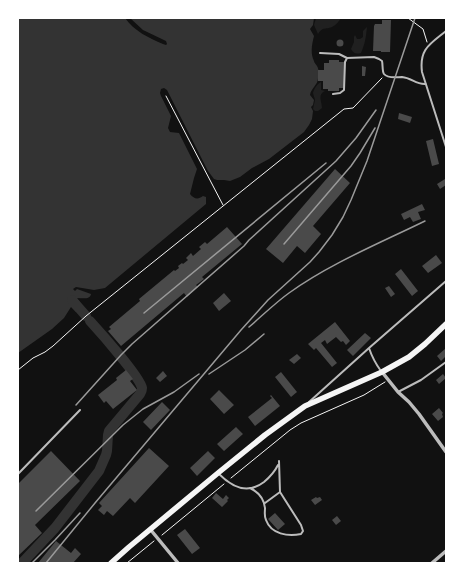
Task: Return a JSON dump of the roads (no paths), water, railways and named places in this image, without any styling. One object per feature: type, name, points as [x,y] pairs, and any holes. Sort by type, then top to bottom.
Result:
[{"type":"main road","points":[[111,563],[218,473],[265,435],[305,406],[382,372],[409,357],[446,324]]},
{"type":"street","points":[[382,372],[398,392],[419,414],[446,452]]},
{"type":"street","points":[[150,529],[178,563]]},
{"type":"street","points":[[432,563],[446,551]]},
{"type":"lane","points":[[446,31],[428,46],[422,57],[422,72],[446,147]]},
{"type":"lane","points":[[320,53],[339,54],[347,58],[379,58],[383,63],[384,74],[389,77],[406,78],[419,84],[426,84]]},
{"type":"lane","points":[[333,94],[340,93],[344,90],[345,62],[347,58]]},
{"type":"lane","points":[[305,406],[446,281]]},
{"type":"lane","points":[[369,348],[376,365],[382,372]]},
{"type":"lane","points":[[398,392],[421,380],[446,362]]},
{"type":"lane","points":[[18,474],[80,410]]},
{"type":"lane","points":[[218,473],[228,482],[240,488],[258,486],[269,478],[274,472],[280,457]]},
{"type":"lane","points":[[250,488],[259,494],[264,503],[266,520],[274,531],[282,534],[301,534],[303,530],[301,525],[280,492],[278,461]]},
{"type":"lane","points":[[264,503],[280,492]]},
{"type":"waterway","points":[[72,300],[86,316]]},
{"type":"waterway","points":[[22,563],[55,528],[99,471],[106,455],[109,431],[142,391],[140,382],[119,354],[90,321]]},
{"type":"railway","points":[[46,563],[241,330],[268,300],[310,262],[332,235],[343,217],[367,161],[415,18]]},
{"type":"railway","points":[[76,405],[132,344],[244,246],[336,161],[356,138],[376,110]]},
{"type":"railway","points":[[284,244],[351,166],[375,128]]},
{"type":"railway","points":[[144,313],[326,163]]},
{"type":"railway","points":[[249,327],[304,282],[355,254],[425,221]]},
{"type":"railway","points":[[209,374],[245,350],[264,334]]},
{"type":"railway","points":[[36,511],[123,425],[143,409],[174,392],[199,374]]},
{"type":"railway","points":[[32,563],[80,513]]}]
